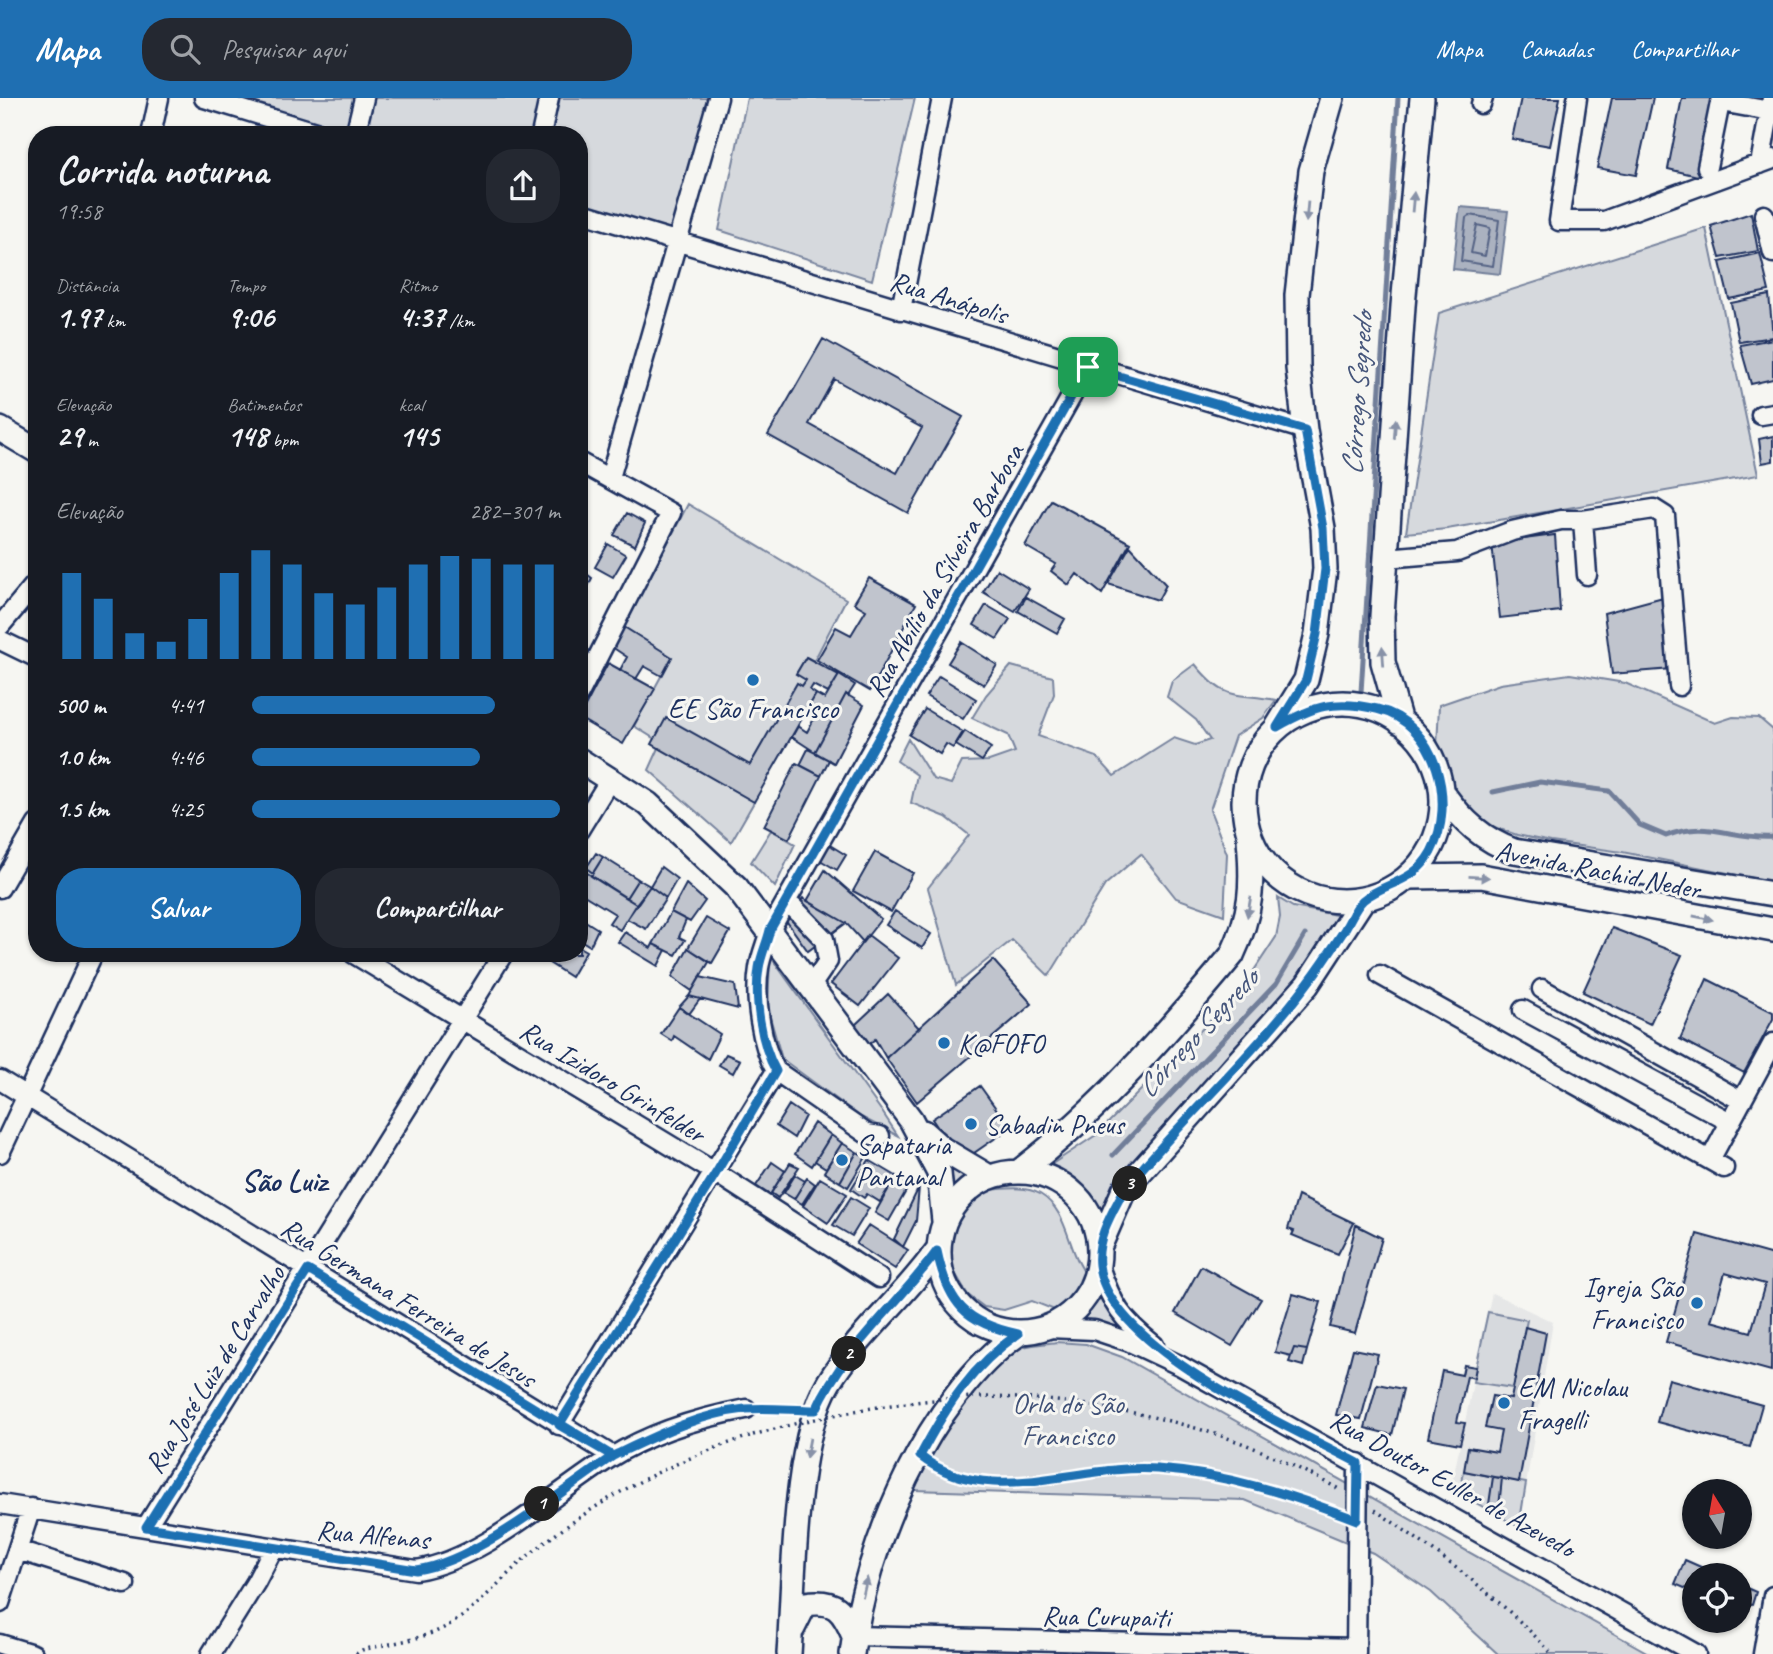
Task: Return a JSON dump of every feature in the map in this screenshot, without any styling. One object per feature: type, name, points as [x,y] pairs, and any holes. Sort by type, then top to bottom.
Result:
[{"type":"main road","points":[[1020,1171],[1057,1143],[1099,1102],[1232,955],[1246,925],[1253,886],[1249,839],[1243,816],[1246,779],[1261,746],[1277,727],[1306,680],[1317,634],[1325,569],[1323,528],[1305,430],[1298,368],[1297,295],[1311,171],[1315,98]]},
{"type":"main road","points":[[1311,171],[1332,98]]},
{"type":"main road","points":[[1400,722],[1383,662],[1386,558],[1422,98]]},
{"type":"main road","points":[[1418,150],[1430,98]]},
{"type":"main road","points":[[0,429],[28,446]]},
{"type":"main road","points":[[1249,839],[1276,877],[1316,899],[1362,901],[1411,877],[1430,853],[1441,826],[1444,796],[1435,762],[1416,733],[1384,711],[1348,702],[1310,708],[1277,727]]},
{"type":"main road","points":[[588,765],[648,804],[694,844],[736,887],[911,1120],[939,1173],[944,1220],[937,1251],[895,1306],[847,1356],[828,1384],[816,1410],[799,1500],[789,1644]]},
{"type":"main road","name":"Avenida Rachid Neder","points":[[1444,796],[1462,820],[1496,844],[1514,850],[1773,894]]},
{"type":"main road","name":"Avenida Rachid Neder","points":[[1411,877],[1494,878],[1773,930]]},
{"type":"main road","points":[[937,1251],[944,1283],[961,1309],[987,1327],[1018,1334],[1049,1328],[1076,1311],[1094,1284],[1110,1217],[1124,1190],[1307,985],[1362,901]]},
{"type":"main road","points":[[911,1120],[942,1149],[989,1177]]},
{"type":"main road","points":[[944,1220],[962,1194],[989,1177],[1020,1171],[1052,1178],[1078,1196],[1095,1222],[1099,1256]]},
{"type":"main road","points":[[853,1645],[869,1568],[894,1504],[950,1400],[991,1353],[1018,1334]]},
{"type":"main road","points":[[789,1644],[801,1608],[805,1604],[821,1602],[831,1603],[844,1612],[853,1645]]},
{"type":"street","points":[[153,126],[159,98]]},
{"type":"street","points":[[204,98],[295,126]]},
{"type":"street","points":[[357,126],[364,98]]},
{"type":"street","points":[[543,126],[549,98]]},
{"type":"street","points":[[610,478],[679,243],[718,98]]},
{"type":"street","points":[[901,310],[942,98]]},
{"type":"street","points":[[1577,98],[1559,221],[1604,221],[1766,161],[1771,105],[1721,100],[1707,167]]},
{"type":"street","name":"Rua Anápolis","points":[[588,215],[1305,430]]},
{"type":"street","points":[[1764,215],[1773,253]]},
{"type":"street","name":"Rua Abílio da Silveira Barbosa","points":[[776,1071],[767,1056],[761,1024],[759,969],[770,930],[1088,367]]},
{"type":"street","points":[[588,466],[671,513],[588,676]]},
{"type":"street","points":[[1386,558],[1457,552],[1512,530],[1561,520],[1583,520],[1654,509],[1665,516],[1679,686]]},
{"type":"street","points":[[1583,520],[1587,575]]},
{"type":"street","points":[[0,626],[28,593]]},
{"type":"street","points":[[0,640],[28,654]]},
{"type":"street","points":[[588,815],[611,778]]},
{"type":"street","points":[[0,888],[28,840]]},
{"type":"street","points":[[785,904],[794,908],[824,939],[828,961],[811,986]]},
{"type":"street","points":[[0,1153],[89,962]]},
{"type":"street","name":"Rua Izidoro Grinfelder","points":[[367,962],[716,1173],[879,1278]]},
{"type":"street","name":"Rua José Luiz de Carvalho","points":[[146,1527],[498,962]]},
{"type":"street","points":[[1380,975],[1718,1163],[1730,1122],[1773,1044]]},
{"type":"street","points":[[1542,989],[1742,1101]]},
{"type":"street","points":[[1523,1010],[1730,1122]]},
{"type":"street","points":[[559,1425],[716,1173],[776,1071],[867,1134],[880,1136]]},
{"type":"street","name":"Rua Germana Ferreira de Jesus","points":[[0,1080],[613,1456]]},
{"type":"street","name":"Rua Doutor Euller de Azevedo","points":[[1099,1256],[1110,1299],[1133,1328],[1178,1365]]},
{"type":"street","name":"Rua Doutor Euller de Azevedo","points":[[1049,1328],[1094,1331],[1130,1342],[1178,1365],[1358,1463],[1696,1654]]},
{"type":"street","name":"Rua Alfenas","points":[[0,1504],[416,1570],[440,1567],[476,1548],[613,1456],[679,1425],[746,1409]]},
{"type":"street","points":[[1356,1651],[1358,1463]]},
{"type":"street","points":[[0,1603],[31,1508]]},
{"type":"street","points":[[211,1654],[256,1583],[273,1549]]},
{"type":"street","points":[[18,1550],[125,1584]]},
{"type":"street","points":[[1763,1654],[1773,1596]]},
{"type":"street","points":[[0,1644],[33,1654]]},
{"type":"street","name":"Rua Curupaiti","points":[[853,1645],[1356,1651]]},
{"type":"path","points":[[356,1654],[449,1625],[527,1557],[620,1490],[674,1463],[752,1435],[840,1412],[929,1399],[974,1396],[1084,1405],[1164,1420],[1240,1442],[1357,1497],[1455,1565],[1529,1629],[1552,1654]]},
{"type":"path","points":[[746,1409],[816,1410]]},
{"type":"path","points":[[920,1456],[953,1475],[997,1482],[1128,1469],[1157,1469],[1208,1476],[1296,1497],[1357,1520]]},
{"type":"shaded area","name":"EM Nicolau Fragelli","points":[[1492,1293],[1553,1322],[1519,1527],[1451,1488]]},
{"type":"green space","points":[[253,98],[718,98],[679,243],[588,215],[588,126],[303,126],[249,112]]},
{"type":"green space","points":[[747,98],[915,98],[872,280],[719,230]]},
{"type":"green space","points":[[1706,228],[1758,475],[1447,529],[1406,533],[1439,313]]},
{"type":"green space","name":"EE São Francisco","points":[[688,504],[846,599],[814,661],[806,657],[796,674],[806,680],[802,686],[798,684],[750,765],[667,718],[655,739],[634,726],[671,658],[624,627]]},
{"type":"green space","points":[[1195,664],[1223,690],[1276,700],[1263,718],[1235,736],[1210,810],[1227,854],[1224,915],[1176,898],[1141,854],[1105,885],[1049,976],[1012,940],[956,985],[928,888],[969,835],[946,817],[911,803],[917,775],[897,761],[908,739],[933,779],[951,784],[962,762],[989,761],[1015,752],[1008,735],[972,718],[986,695],[1011,666],[1053,677],[1054,694],[1038,736],[1097,757],[1114,776],[1174,738],[1195,745],[1210,740],[1196,720],[1167,697],[1172,681]]},
{"type":"green space","points":[[1570,674],[1625,683],[1715,723],[1733,717],[1759,718],[1773,730],[1773,882],[1622,852],[1517,835],[1474,820],[1459,807],[1437,747],[1439,705],[1500,684]]},
{"type":"green space","points":[[659,748],[754,802],[731,842],[649,770]]},
{"type":"green space","points":[[771,830],[795,844],[775,887],[751,862]]},
{"type":"green space","points":[[1278,898],[1293,907],[1347,917],[1273,1006],[1140,1154],[1117,1187],[1100,1225],[1087,1196],[1080,1189],[1063,1177],[1043,1170],[1096,1135],[1241,990],[1276,937],[1280,917]]},
{"type":"green space","points":[[770,956],[898,1136],[861,1117],[782,1059],[768,1010]]},
{"type":"green space","points":[[939,1151],[987,1190],[1028,1189],[1048,1200],[1060,1216],[1079,1263],[1102,1299],[1120,1320],[1151,1348],[1032,1301],[1004,1310],[984,1307],[968,1295],[955,1273],[950,1252],[958,1220]]},
{"type":"green space","points":[[1488,1312],[1527,1320],[1513,1388],[1473,1382]]},
{"type":"green space","name":"Orla do São Francisco","points":[[1056,1342],[1086,1344],[1122,1357],[1650,1654],[1498,1654],[1431,1592],[1373,1553],[1245,1500],[914,1490],[957,1407],[987,1370],[1004,1356],[1024,1347]]},
{"type":"green space","points":[[1464,1471],[1526,1483],[1519,1527],[1460,1494]]},
{"type":"water","points":[[1460,207],[1508,211],[1500,274],[1453,269]]},
{"type":"building","points":[[1521,98],[1560,98],[1550,146],[1512,139]]},
{"type":"building","points":[[1612,98],[1653,98],[1636,175],[1597,168]]},
{"type":"building","points":[[1682,98],[1718,98],[1702,177],[1668,169]]},
{"type":"building","points":[[1751,213],[1758,251],[1720,258],[1711,226]]},
{"type":"building","points":[[1760,253],[1769,291],[1729,299],[1720,262]]},
{"type":"building","points":[[1769,295],[1773,337],[1739,342],[1731,303]]},
{"type":"building","points":[[823,339],[963,417],[908,513],[768,435]],"holes":[[[834,379],[922,428],[897,473],[809,424]]]},
{"type":"building","points":[[1773,339],[1773,379],[1751,384],[1740,345]]},
{"type":"building","points":[[1773,436],[1773,461],[1762,463],[1759,439]]},
{"type":"building","points":[[1051,500],[1130,543],[1102,594],[1077,574],[1069,585],[1051,571],[1056,564],[1025,546]]},
{"type":"building","points":[[627,513],[645,523],[635,546],[614,535]]},
{"type":"building","points":[[1555,535],[1560,611],[1500,618],[1492,543]]},
{"type":"building","points":[[608,544],[626,555],[613,577],[595,567]]},
{"type":"building","points":[[1130,546],[1166,585],[1158,600],[1108,584]]},
{"type":"building","points":[[997,569],[1029,589],[1015,611],[983,592]]},
{"type":"building","points":[[869,578],[916,604],[870,691],[817,660],[836,627],[851,635],[866,610],[854,603]]},
{"type":"building","points":[[1026,597],[1065,619],[1057,633],[1018,611]]},
{"type":"building","points":[[1663,597],[1672,669],[1612,674],[1604,613]]},
{"type":"building","points":[[986,605],[1010,619],[997,639],[974,625]]},
{"type":"building","points":[[624,627],[672,657],[662,676],[644,666],[636,679],[620,670],[627,657],[612,647]]},
{"type":"building","points":[[961,642],[997,665],[984,685],[948,663]]},
{"type":"building","points":[[806,657],[839,675],[828,693],[813,685],[810,690],[816,694],[754,802],[652,744],[666,718],[750,765],[797,683],[802,686],[806,680],[796,674]]},
{"type":"building","points":[[608,663],[655,689],[623,744],[588,723],[588,701]]},
{"type":"building","points":[[839,675],[855,685],[848,696],[846,694],[815,752],[792,737],[798,726],[807,732],[818,711],[809,706],[816,694],[825,699]]},
{"type":"building","points":[[939,676],[976,699],[963,719],[926,696]]},
{"type":"building","points":[[846,694],[864,705],[834,763],[815,752]]},
{"type":"building","points":[[925,709],[963,732],[953,748],[946,744],[940,754],[909,735]]},
{"type":"building","points":[[965,731],[991,748],[982,761],[956,745]]},
{"type":"building","points":[[808,749],[829,760],[821,776],[800,765]]},
{"type":"building","points":[[796,763],[821,776],[789,839],[764,826]]},
{"type":"building","points":[[825,842],[846,855],[837,870],[815,857]]},
{"type":"building","points":[[875,852],[913,873],[891,912],[853,891]]},
{"type":"building","points":[[596,853],[603,857],[593,873],[588,869]]},
{"type":"building","points":[[603,857],[638,879],[626,898],[591,876]]},
{"type":"building","points":[[661,867],[677,879],[666,898],[650,886]]},
{"type":"building","points":[[825,870],[881,919],[863,942],[846,923],[807,901]]},
{"type":"building","points":[[588,873],[636,904],[620,930],[609,923],[615,914],[588,898]]},
{"type":"building","points":[[638,879],[650,886],[636,904],[626,898]]},
{"type":"building","points":[[686,884],[705,901],[690,922],[671,912]]},
{"type":"building","points":[[650,886],[666,898],[646,929],[627,919]]},
{"type":"building","points":[[803,898],[846,923],[808,951],[785,919]]},
{"type":"building","points":[[895,911],[931,934],[922,948],[886,925]]},
{"type":"building","points":[[671,912],[686,920],[679,937],[685,940],[676,955],[653,944]]},
{"type":"building","points":[[706,918],[730,932],[712,963],[688,948]]},
{"type":"building","points":[[588,923],[598,929],[590,946],[588,945]]},
{"type":"building","points":[[1612,928],[1682,955],[1650,1024],[1583,992]]},
{"type":"building","points":[[625,932],[651,948],[653,944],[666,950],[658,966],[618,942]]},
{"type":"building","points":[[868,935],[898,958],[860,1006],[831,984]]},
{"type":"building","points":[[688,948],[709,962],[692,991],[672,977]]},
{"type":"building","name":"K@FOFO","points":[[993,960],[1032,1004],[917,1102],[886,1058]]},
{"type":"building","points":[[548,962],[580,962],[571,977]]},
{"type":"building","points":[[700,977],[735,985],[738,1009],[689,996]]},
{"type":"building","points":[[1707,979],[1773,1012],[1773,1019],[1744,1073],[1680,1039]]},
{"type":"building","points":[[888,994],[919,1028],[886,1058],[875,1039],[868,1045],[855,1025]]},
{"type":"building","points":[[689,996],[700,999],[689,1014],[679,1007]]},
{"type":"building","points":[[679,1007],[720,1034],[708,1059],[674,1036],[672,1041],[661,1034]]},
{"type":"building","points":[[726,1054],[740,1060],[733,1073],[719,1065]]},
{"type":"building","name":"Sabadin Pneus","points":[[980,1086],[1010,1128],[971,1155],[948,1143],[932,1119]]},
{"type":"building","points":[[789,1105],[805,1116],[794,1138],[776,1126]]},
{"type":"building","points":[[814,1123],[831,1135],[812,1166],[795,1154]]},
{"type":"building","points":[[831,1135],[842,1143],[826,1168],[815,1161]]},
{"type":"building","name":"Sapataria Pantanal","points":[[842,1143],[857,1152],[840,1182],[824,1172]]},
{"type":"building","points":[[857,1152],[866,1157],[848,1187],[840,1182]]},
{"type":"building","points":[[869,1160],[896,1176],[880,1202],[867,1194],[864,1198],[851,1189]]},
{"type":"building","points":[[772,1162],[785,1171],[770,1195],[756,1186]]},
{"type":"building","points":[[790,1163],[799,1167],[778,1198],[771,1193]]},
{"type":"building","points":[[795,1175],[805,1181],[794,1199],[784,1193]]},
{"type":"building","points":[[896,1176],[910,1184],[889,1221],[875,1213]]},
{"type":"building","points":[[807,1178],[815,1184],[802,1204],[794,1199]]},
{"type":"building","points":[[820,1178],[847,1194],[828,1223],[803,1206]]},
{"type":"building","points":[[919,1187],[916,1221],[903,1247],[894,1239]]},
{"type":"building","points":[[1298,1196],[1354,1223],[1338,1254],[1292,1235],[1294,1231],[1288,1229]]},
{"type":"building","points":[[851,1197],[869,1208],[852,1236],[833,1225]]},
{"type":"building","points":[[869,1225],[908,1250],[895,1269],[856,1244]]},
{"type":"building","points":[[1356,1225],[1382,1238],[1355,1333],[1330,1327]]},
{"type":"building","name":"Igreja São Francisco","points":[[1697,1234],[1773,1255],[1771,1371],[1666,1342]],"holes":[[[1725,1273],[1765,1284],[1751,1332],[1711,1321]]]},
{"type":"building","points":[[1201,1266],[1261,1299],[1232,1346],[1175,1313]]},
{"type":"building","points":[[1293,1294],[1321,1302],[1307,1350],[1294,1348],[1291,1356],[1275,1352]]},
{"type":"building","points":[[1525,1327],[1546,1333],[1519,1482],[1464,1471],[1468,1447],[1497,1452],[1501,1431],[1485,1428],[1492,1396],[1511,1399]]},
{"type":"building","points":[[1294,1348],[1307,1350],[1303,1366],[1289,1362]]},
{"type":"building","points":[[1353,1349],[1378,1354],[1361,1419],[1336,1415]]},
{"type":"building","points":[[1464,1365],[1476,1367],[1474,1378],[1467,1376],[1457,1422],[1465,1423],[1460,1444],[1428,1438],[1442,1371],[1462,1375]]},
{"type":"building","points":[[1669,1379],[1762,1405],[1750,1447],[1657,1422]]},
{"type":"building","points":[[1377,1384],[1403,1389],[1392,1435],[1365,1428]]},
{"type":"building","points":[[1493,1477],[1502,1478],[1499,1507],[1489,1504]]},
{"type":"building","points":[[1682,1567],[1682,1587],[1675,1584]]},
{"type":"waterway","name":"Córrego Segredo","points":[[1361,692],[1398,98]]},
{"type":"waterway","points":[[1493,792],[1540,782],[1609,791],[1640,825],[1666,836],[1695,829],[1773,837]]},
{"type":"waterway","name":"Córrego Segredo","points":[[1113,1155],[1276,984],[1305,935]]},
{"type":"place","name":"EE São Francisco","points":[[753,680]]},
{"type":"place","name":"K@FOFO","points":[[944,1043]]},
{"type":"place","name":"Sabadin Pneus","points":[[971,1124]]},
{"type":"place","name":"Sapataria Pantanal","points":[[842,1160]]},
{"type":"place","name":"Igreja São Francisco","points":[[1697,1303]]},
{"type":"place","name":"EM Nicolau Fragelli","points":[[1504,1403]]},
{"type":"district","name":"São Luiz","points":[[284,1181]]},
{"type":"route","points":[[1088,367],[770,930],[759,969],[761,1024],[767,1056],[776,1071],[716,1173],[559,1425],[613,1456],[476,1548],[440,1567],[416,1570],[146,1527],[308,1270],[559,1425],[613,1456],[679,1425],[715,1415],[746,1409],[816,1410],[828,1384],[847,1356],[895,1306],[937,1251],[944,1283],[961,1309],[987,1327],[1018,1334],[991,1353],[950,1400],[920,1456],[933,1466],[953,1475],[997,1482],[1097,1471],[1157,1469],[1233,1480],[1296,1497],[1357,1520],[1358,1463],[1178,1365],[1133,1328],[1110,1299],[1099,1266],[1100,1246],[1110,1217],[1124,1190],[1307,985],[1362,901],[1411,877],[1430,853],[1441,826],[1444,796],[1435,762],[1416,733],[1384,711],[1348,702],[1310,708],[1277,727],[1306,680],[1317,634],[1325,569],[1323,528],[1305,430],[1088,367]]}]
